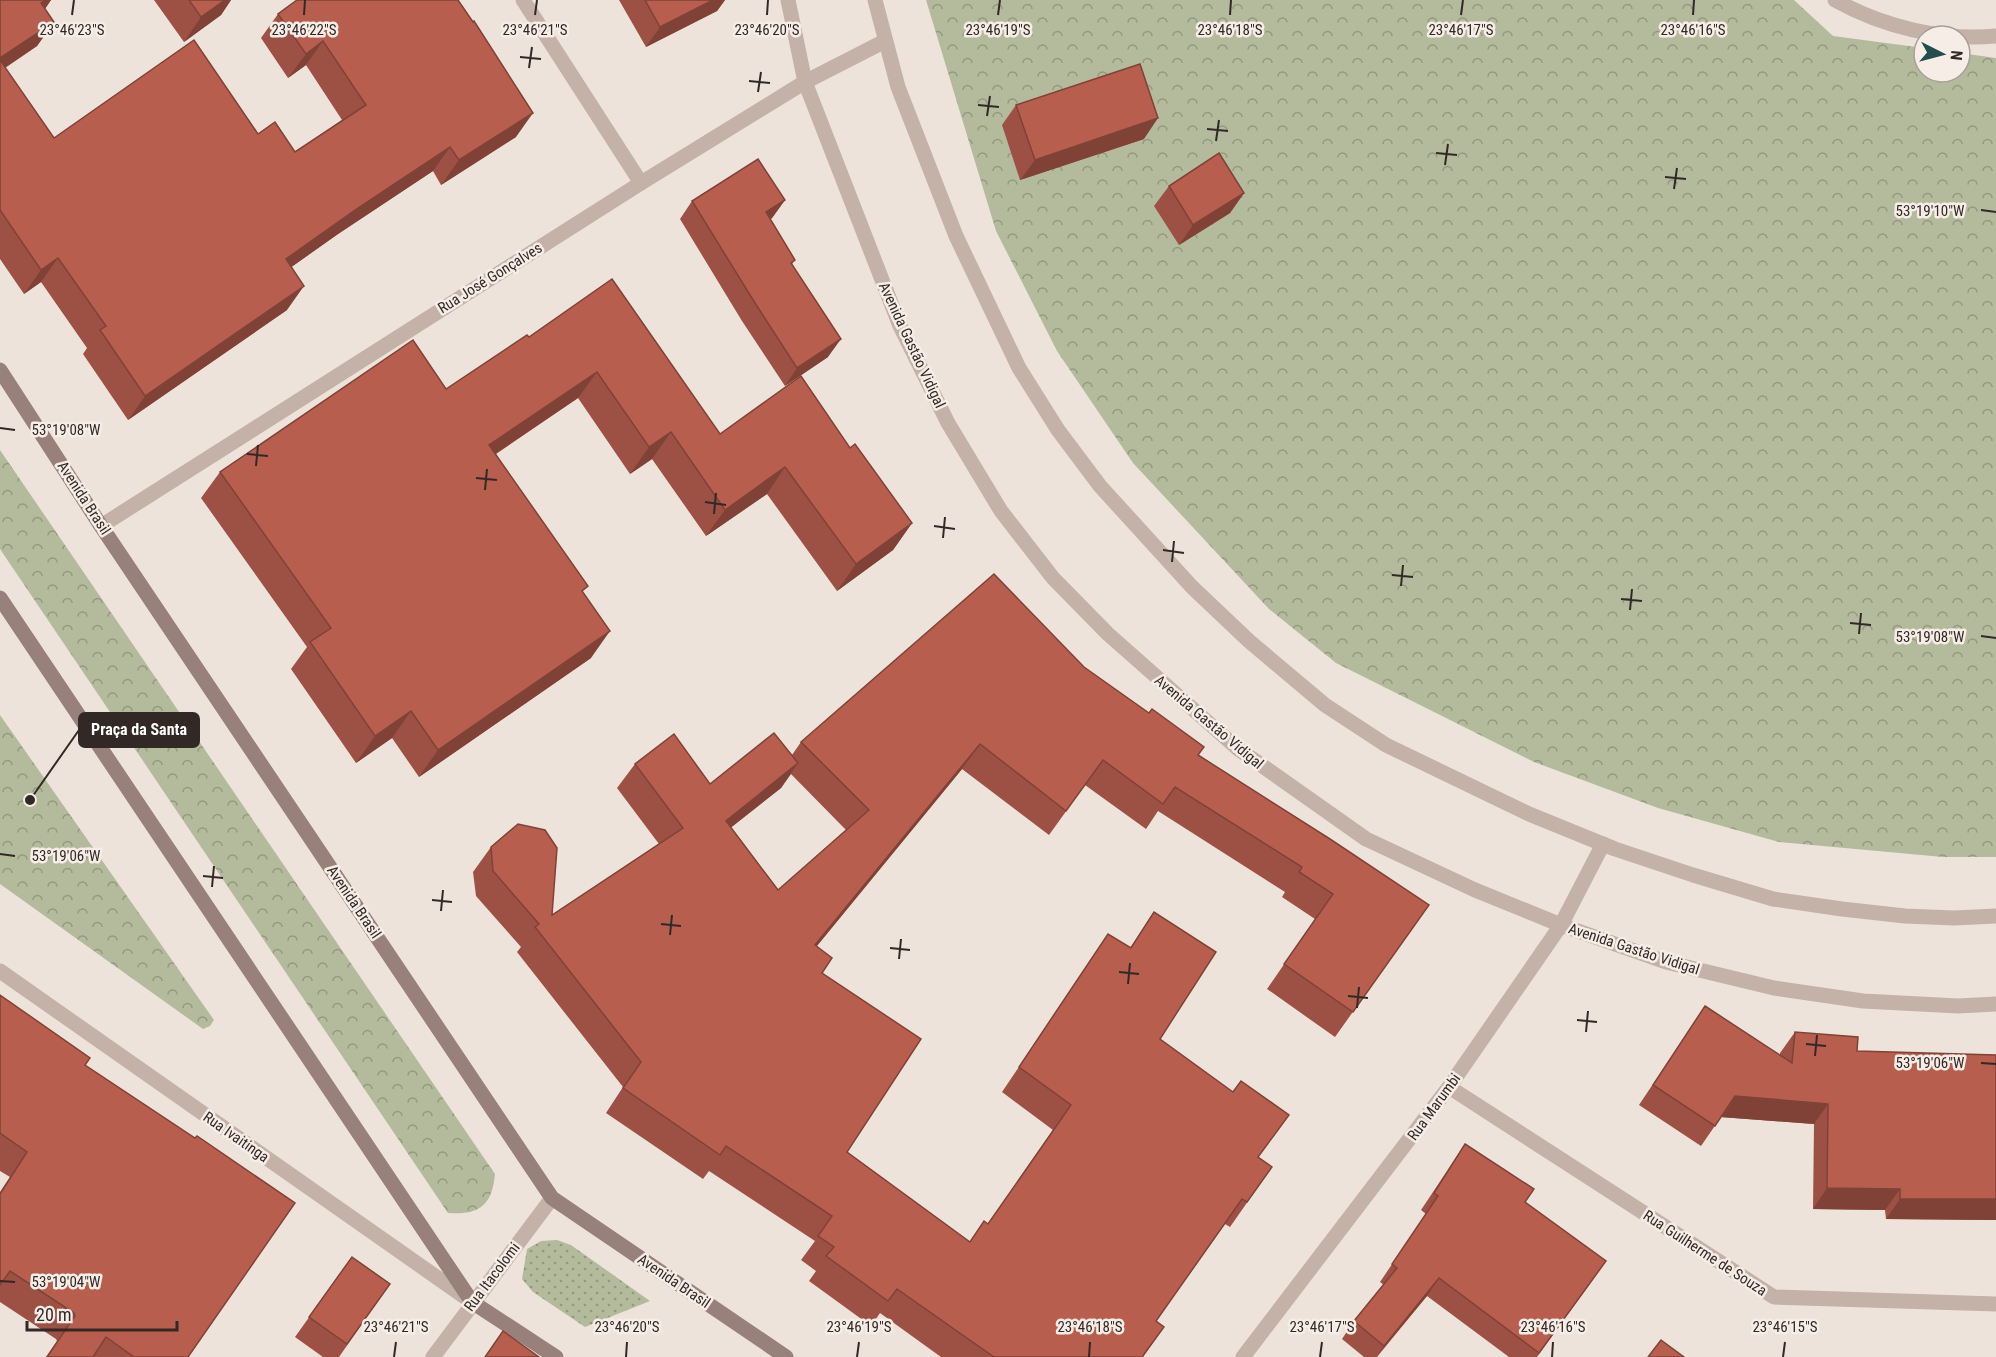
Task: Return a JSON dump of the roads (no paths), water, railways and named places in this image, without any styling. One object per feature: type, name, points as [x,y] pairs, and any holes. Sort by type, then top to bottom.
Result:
[{"type":"main road","name":"Avenida Brasil","points":[[0,370],[101,526],[552,1198],[786,1357]]},
{"type":"main road","points":[[0,391],[21,401]]},
{"type":"main road","points":[[0,598],[472,1302],[556,1357]]},
{"type":"street","points":[[523,0],[641,183]]},
{"type":"street","name":"Avenida Gastão Vidigal","points":[[788,0],[805,82],[905,337],[948,423],[1000,511],[1053,578],[1108,634],[1236,748],[1366,839],[1475,890],[1561,925],[1666,962],[1774,988],[1863,1001],[1958,1006],[1996,1004]]},
{"type":"street","points":[[875,0],[898,87],[956,236],[994,319],[1019,368],[1041,404],[1100,486],[1192,587],[1250,641],[1325,705],[1396,750],[1529,814],[1603,844],[1692,874],[1773,899],[1905,916],[1954,918],[1996,916]]},
{"type":"street","points":[[1835,0],[1858,13],[1893,25],[1934,33],[1996,36]]},
{"type":"street","name":"Rua José Gonçalves","points":[[101,526],[641,183],[805,82],[885,41]]},
{"type":"street","name":"Rua Marumbi","points":[[1244,1357],[1449,1087],[1561,925],[1603,844]]},
{"type":"street","name":"Rua Ivaitinga","points":[[0,971],[472,1302]]},
{"type":"street","name":"Rua Guilherme de Souza","points":[[1449,1087],[1774,1297],[1996,1304]]},
{"type":"street","name":"Rua Itacolomi","points":[[433,1357],[552,1198]]},
{"type":"place","name":"Praça da Santa","points":[[30,800]]}]
